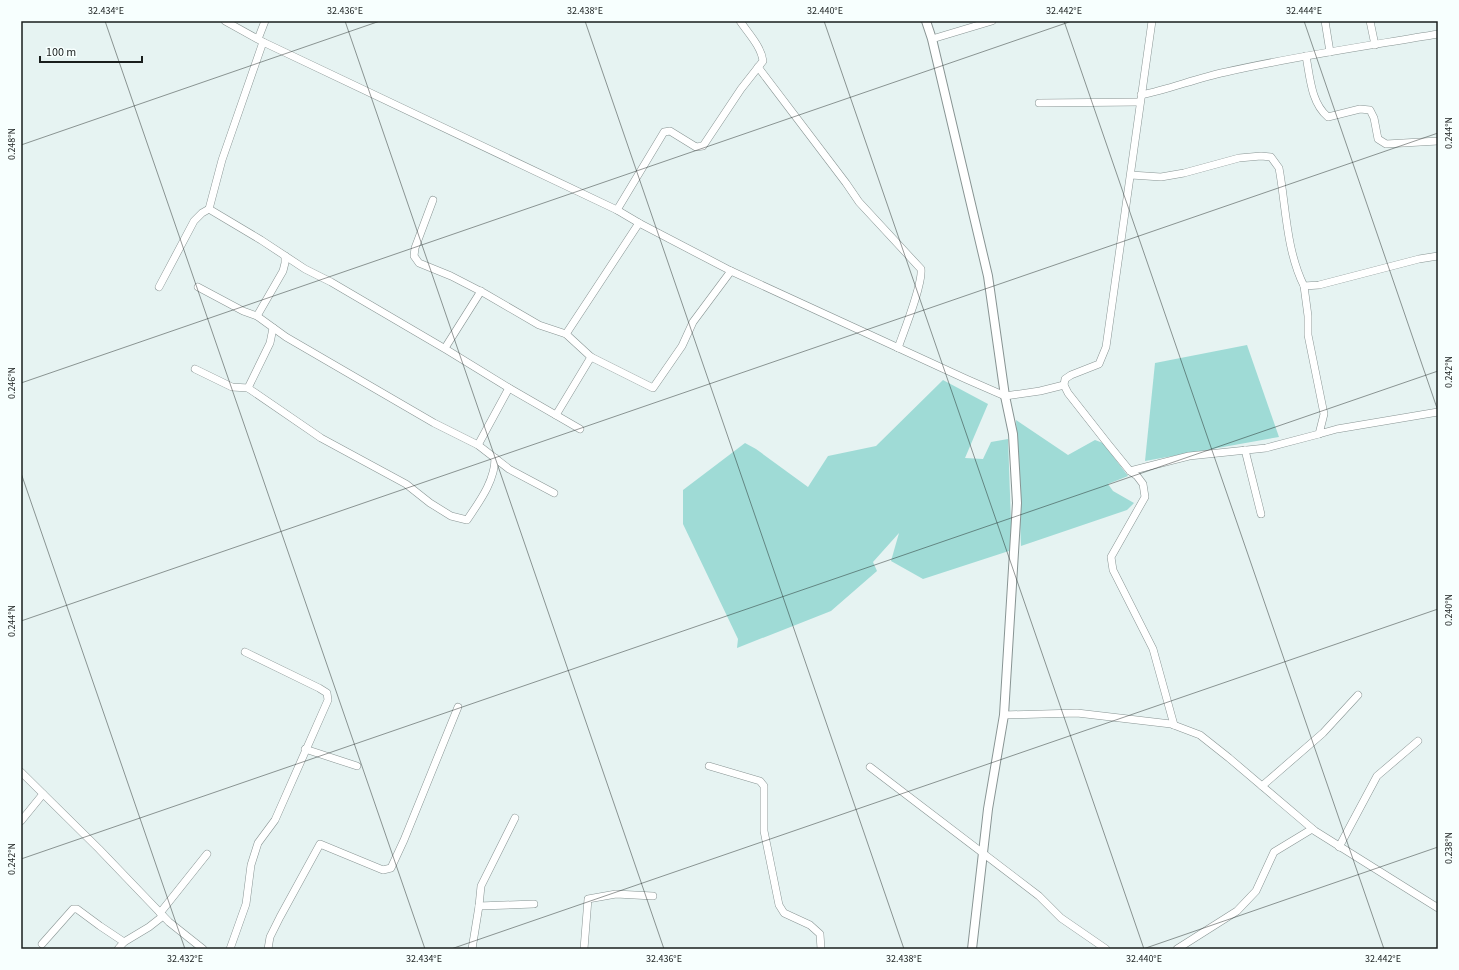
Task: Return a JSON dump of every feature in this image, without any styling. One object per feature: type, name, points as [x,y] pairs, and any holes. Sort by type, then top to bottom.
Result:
[{"type":"street","points":[[225,21],[260,40],[617,210],[731,271],[1006,396],[1040,391],[1064,385]]},
{"type":"street","points":[[159,287],[194,221],[202,213],[209,209],[222,160],[265,21]]},
{"type":"street","points":[[617,210],[664,132],[670,131],[696,147],[703,146],[741,89],[758,68],[763,60],[762,54],[740,21]]},
{"type":"street","points":[[926,21],[932,39],[988,276],[1013,434],[1017,503],[1004,715],[988,809],[972,949]]},
{"type":"street","points":[[932,39],[992,21]]},
{"type":"street","points":[[1152,21],[1106,347],[1099,364],[1071,375],[1065,380],[1064,385],[1068,393],[1143,484],[1145,497],[1111,557],[1113,570],[1152,649],[1174,725]]},
{"type":"street","points":[[1325,21],[1330,52]]},
{"type":"street","points":[[1370,21],[1375,45]]},
{"type":"street","points":[[1039,103],[1141,99],[1180,84],[1226,72],[1306,56],[1438,34]]},
{"type":"street","points":[[1306,56],[1315,102],[1321,112],[1328,117],[1360,109],[1370,110],[1374,118],[1378,139],[1386,144],[1438,141]]},
{"type":"street","points":[[758,68],[859,202],[921,269],[917,291],[898,348]]},
{"type":"street","points":[[1131,175],[1161,177],[1184,173],[1239,158],[1261,156],[1271,157],[1279,168],[1293,254],[1298,273],[1304,286],[1308,316],[1308,335],[1324,414],[1318,434]]},
{"type":"street","points":[[434,200],[414,248],[414,256],[419,263],[451,276],[481,291],[539,324],[566,334],[591,357],[653,388],[682,346],[693,322],[731,271]]},
{"type":"street","points":[[209,209],[305,269],[331,282],[445,348],[509,388],[580,429]]},
{"type":"street","points":[[566,334],[639,223]]},
{"type":"street","points":[[257,316],[283,271],[285,256]]},
{"type":"street","points":[[1304,286],[1319,285],[1419,259],[1438,256]]},
{"type":"street","points":[[198,287],[243,312],[257,316],[286,338],[434,423],[478,445],[509,469],[554,493]]},
{"type":"street","points":[[445,348],[481,291]]},
{"type":"street","points":[[248,388],[270,343],[273,328]]},
{"type":"street","points":[[556,415],[591,357]]},
{"type":"street","points":[[195,369],[232,387],[248,388],[321,438],[406,484],[430,503],[451,516],[467,520],[484,494],[495,466],[495,458]]},
{"type":"street","points":[[478,445],[509,388]]},
{"type":"street","points":[[1130,470],[1188,456],[1266,448],[1337,429],[1438,412]]},
{"type":"street","points":[[1245,450],[1261,514]]},
{"type":"street","points":[[230,949],[246,904],[251,864],[258,843],[275,820],[305,749],[328,700],[326,693],[319,688],[245,652]]},
{"type":"street","points":[[1262,786],[1323,733],[1358,695]]},
{"type":"street","points":[[268,949],[270,937],[320,844],[384,870],[391,868],[407,833],[458,707]]},
{"type":"street","points":[[1004,715],[1077,713],[1174,725],[1200,735],[1312,829],[1438,908]]},
{"type":"street","points":[[1339,847],[1377,776],[1418,741]]},
{"type":"street","points":[[305,749],[357,766]]},
{"type":"street","points":[[709,766],[760,781],[764,786],[764,831],[779,905],[784,913],[810,925],[820,934],[821,949]]},
{"type":"street","points":[[870,767],[1039,896],[1061,918],[1106,949]]},
{"type":"street","points":[[21,772],[99,849],[169,922],[203,949]]},
{"type":"street","points":[[21,820],[43,794]]},
{"type":"street","points":[[472,949],[481,886],[515,818]]},
{"type":"street","points":[[1177,949],[1237,911],[1256,891],[1274,852],[1312,829]]},
{"type":"street","points":[[118,949],[124,942],[149,927],[162,915],[207,854]]},
{"type":"street","points":[[584,949],[588,899],[616,894],[653,896]]},
{"type":"street","points":[[479,906],[534,904]]},
{"type":"street","points":[[42,944],[73,909],[77,909],[124,942]]},
{"type":"shaded area","points":[[1247,345],[1279,437],[1145,461],[1155,363]]},
{"type":"shaded area","points":[[943,380],[988,404],[965,458],[983,459],[991,442],[1008,439],[1012,550],[923,579],[891,561],[899,533],[873,562],[877,571],[831,611],[737,648],[738,639],[683,524],[683,490],[745,443],[756,449],[808,487],[828,456],[876,446]]},
{"type":"shaded area","points":[[1016,420],[1068,455],[1095,440],[1103,443],[1128,476],[1108,484],[1113,491],[1134,503],[1127,510],[1021,546]]}]
